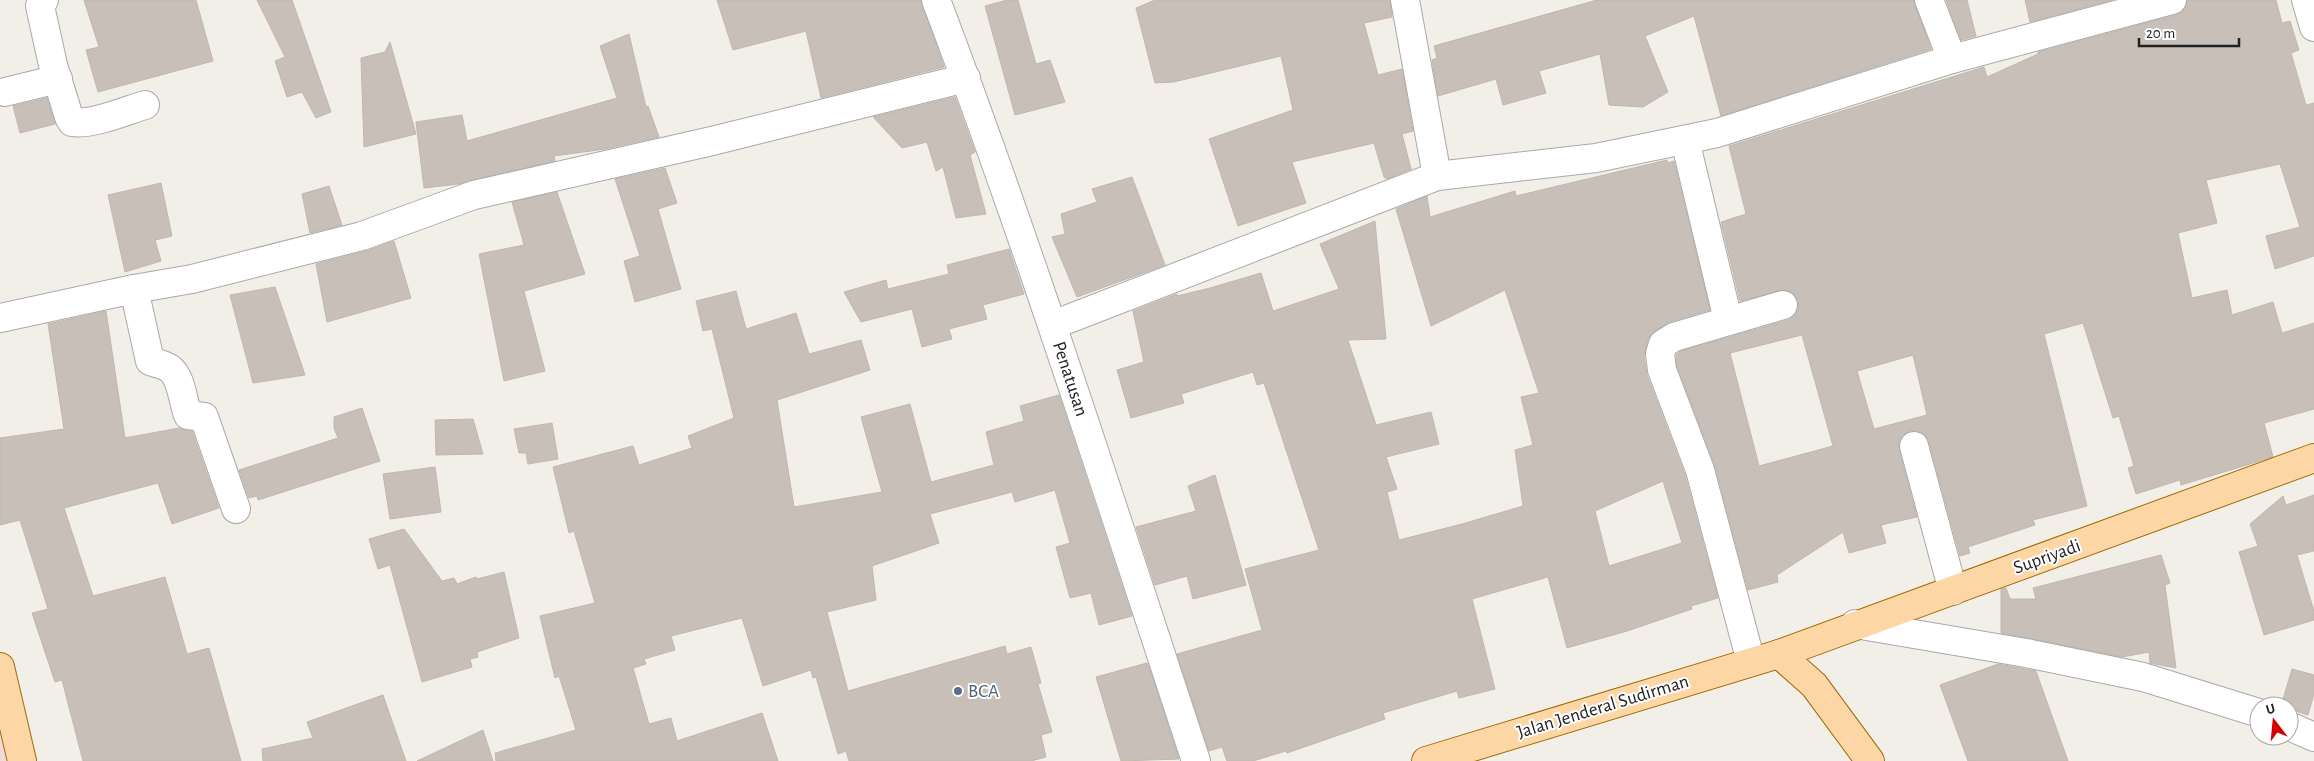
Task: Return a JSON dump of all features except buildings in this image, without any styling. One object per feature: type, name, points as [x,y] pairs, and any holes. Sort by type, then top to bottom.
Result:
[{"type":"main road","name":"Supriyadi","points":[[1779,654],[1855,624],[1953,591],[2314,458]]},
{"type":"main road","name":"Jalan Jenderal Sudirman","points":[[1426,761],[1779,654]]},
{"type":"main road","points":[[1779,654],[1814,685],[1870,761]]},
{"type":"main road","points":[[0,667],[22,761]]},
{"type":"street","points":[[44,0],[40,6],[68,117],[72,122],[86,121],[145,105]]},
{"type":"street","name":"Penatusan","points":[[936,0],[966,78],[1052,325],[1196,761]]},
{"type":"street","points":[[1405,0],[1437,176]]},
{"type":"street","points":[[1929,0],[1952,59]]},
{"type":"street","points":[[1052,325],[1437,176],[1596,158],[1717,133],[1952,59],[2172,0]]},
{"type":"street","points":[[2306,0],[2314,27]]},
{"type":"street","points":[[0,318],[134,289],[192,279],[362,236],[474,194],[712,141],[966,78]]},
{"type":"street","points":[[5,92],[58,79]]},
{"type":"street","points":[[1685,140],[1728,320]]},
{"type":"street","points":[[134,289],[150,361],[166,366],[173,371],[177,378],[188,415],[204,417],[236,509]]},
{"type":"street","points":[[1751,662],[1700,470],[1660,361],[1663,344],[1674,336],[1783,305]]},
{"type":"street","points":[[1914,446],[1953,591]]},
{"type":"street","points":[[1855,624],[2026,653],[2143,677],[2249,710]]},
{"type":"street","points":[[2299,730],[2314,737]]},
{"type":"shaded area","points":[[0,702],[15,761],[0,761]]},
{"type":"place","name":"BCA","points":[[958,691]]}]
